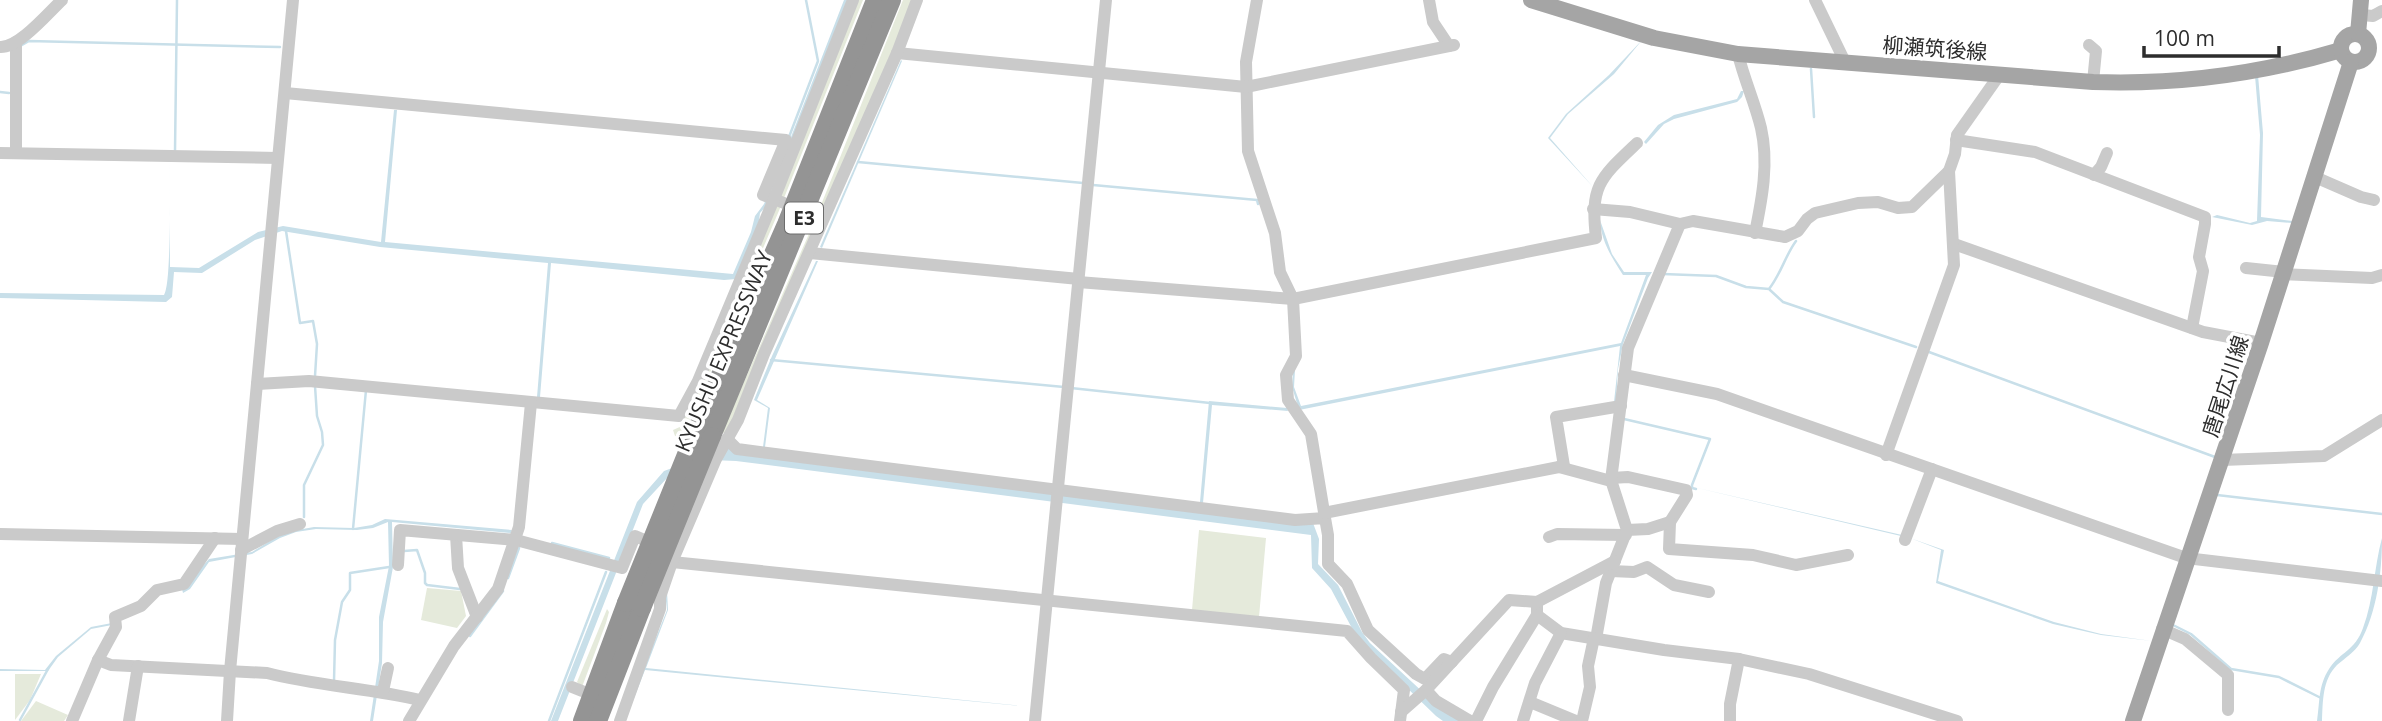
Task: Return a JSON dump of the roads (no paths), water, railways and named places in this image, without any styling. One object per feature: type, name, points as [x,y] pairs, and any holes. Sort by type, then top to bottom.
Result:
[{"type":"highway","name":"KYUSHU EXPRESSWAY","points":[[712,435],[786,223],[875,0]]},
{"type":"highway","name":"KYUSHU EXPRESSWAY","points":[[582,721],[712,435],[892,0]]},
{"type":"highway","name":"KYUSHU EXPRESSWAY","points":[[598,721],[634,605]]},
{"type":"main road","name":"柳瀬筑後線","points":[[1531,0],[1654,38],[1738,54],[2092,82],[2138,83],[2196,79],[2346,56]]},
{"type":"main road","points":[[2346,56],[2361,61],[2376,46],[2358,34],[2361,7]]},
{"type":"main road","name":"唐尾広川線","points":[[2133,721],[2315,177],[2346,56],[2346,37],[2358,34]]},
{"type":"street","points":[[0,47],[6,48],[16,43],[62,0]]},
{"type":"street","points":[[227,721],[293,0]]},
{"type":"street","points":[[257,384],[309,381],[679,415],[698,381],[779,201],[853,0]]},
{"type":"street","points":[[712,435],[738,420],[764,354],[810,253],[819,217],[897,53],[917,0]]},
{"type":"street","points":[[1035,721],[1106,0]]},
{"type":"street","points":[[1257,0],[1246,62],[1248,151],[1275,233],[1280,272],[1293,299],[1296,356],[1286,375],[1288,400],[1311,434],[1328,535],[1328,564],[1347,584],[1367,630],[1416,674],[1426,679],[1444,659],[1452,662]]},
{"type":"street","points":[[897,53],[1246,87],[1452,46],[1433,22],[1429,0]]},
{"type":"street","points":[[1815,0],[1845,62]]},
{"type":"street","points":[[2361,7],[2373,16],[2382,11]]},
{"type":"street","points":[[16,43],[16,153]]},
{"type":"street","points":[[2089,45],[2096,51],[2092,82]]},
{"type":"street","points":[[1738,54],[1761,128],[1764,158],[1763,193],[1755,233]]},
{"type":"street","points":[[1886,455],[1954,265],[1949,171],[1955,154],[1957,135],[2000,74]]},
{"type":"street","points":[[285,93],[786,140],[763,195],[779,201]]},
{"type":"street","points":[[1956,140],[2035,152],[2205,217],[2199,257],[2203,271],[2193,328]]},
{"type":"street","points":[[810,253],[1293,299],[1596,238],[1594,200],[1607,172],[1637,143]]},
{"type":"street","points":[[0,153],[278,158]]},
{"type":"street","points":[[2094,175],[2107,153]]},
{"type":"street","points":[[1593,209],[1630,212],[1680,224],[1693,220],[1785,237],[1798,231],[1815,213],[1858,203],[1878,202],[1898,208],[1912,207],[1949,171]]},
{"type":"street","points":[[2315,177],[2374,200]]},
{"type":"street","points":[[1582,721],[1590,687],[1588,666],[1606,583],[1626,533],[1611,479],[1628,348],[1680,224]]},
{"type":"street","points":[[1954,244],[2193,328],[2261,343]]},
{"type":"street","points":[[2246,268],[2372,278],[2382,275]]},
{"type":"street","points":[[1624,375],[1717,394],[2186,558],[2379,580]]},
{"type":"street","points":[[409,721],[454,646],[498,589],[516,540],[531,403]]},
{"type":"street","points":[[712,435],[737,449],[1294,520],[1564,466],[1556,417],[1621,406]]},
{"type":"street","points":[[2222,460],[2324,456],[2382,420]]},
{"type":"street","points":[[620,712],[660,609],[660,597],[674,557],[716,459],[712,435]]},
{"type":"street","points":[[1559,467],[1611,479],[1628,477],[1686,490],[1687,495],[1670,522],[1669,550],[1753,555],[1796,565],[1848,555]]},
{"type":"street","points":[[1905,540],[1932,469]]},
{"type":"street","points":[[1549,537],[1557,534],[1626,533],[1670,522]]},
{"type":"street","points":[[0,534],[215,538],[242,544],[300,524]]},
{"type":"street","points":[[398,565],[400,530],[516,540],[622,568],[635,536],[674,557],[1347,631],[1404,690],[1401,717]]},
{"type":"street","points":[[456,535],[458,568],[477,617]]},
{"type":"street","points":[[72,721],[98,660],[116,627],[115,617],[141,606],[157,590],[184,584],[215,538]]},
{"type":"street","points":[[1401,717],[1509,600],[1537,602],[1613,566],[1634,572],[1647,567],[1674,585],[1709,592]]},
{"type":"street","points":[[1476,721],[1493,687],[1537,615],[1537,602]]},
{"type":"street","points":[[1537,615],[1560,633],[1739,659],[1809,674],[1943,719],[1957,721]]},
{"type":"street","points":[[2162,629],[2185,639],[2228,675],[2228,710]]},
{"type":"street","points":[[1524,721],[1535,683],[1560,633]]},
{"type":"street","points":[[1730,721],[1730,704],[1739,659]]},
{"type":"street","points":[[98,660],[111,665],[267,673],[383,691],[420,700]]},
{"type":"street","points":[[129,721],[138,666]]},
{"type":"street","points":[[383,691],[388,668]]},
{"type":"street","points":[[1426,690],[1436,701],[1471,721]]},
{"type":"street","points":[[1530,702],[1576,721]]},
{"type":"water","points":[[844,0],[848,0],[767,205],[760,213],[758,228],[736,279],[551,263],[540,397],[537,397],[548,263],[380,247],[282,231],[255,240],[202,273],[174,272],[172,297],[166,302],[0,298],[0,293],[164,295],[167,287],[170,216],[170,267],[199,268],[258,232],[283,226],[381,242],[394,110],[397,110],[385,242],[733,274],[755,216],[764,204]]},
{"type":"water","points":[[1643,39],[1614,74],[1568,114],[1550,138],[1594,188],[1548,138],[1566,114]]},
{"type":"water","points":[[902,61],[822,248],[820,247]]},
{"type":"water","points":[[2258,75],[2263,133],[2261,217],[2293,221],[2292,223],[2267,221],[2252,225],[2212,217],[2217,215],[2250,223],[2257,221],[2260,135],[2255,76]]},
{"type":"water","points":[[1741,91],[1744,91],[1737,102],[1674,119],[1664,124],[1646,144],[1644,142],[1658,125],[1674,115],[1737,99]]},
{"type":"water","points":[[1600,220],[1612,254],[1624,272],[1652,272],[1623,344],[1616,402],[1614,402],[1620,346],[1299,410],[1292,387],[1293,370],[1294,387],[1301,406],[1621,343],[1646,275],[1623,275],[1605,242]]},
{"type":"water","points":[[816,261],[757,400],[770,408],[763,447],[768,408],[754,400]]},
{"type":"water","points":[[1209,401],[1287,408],[1288,411],[1212,405],[1203,503],[1200,502]]},
{"type":"water","points":[[727,448],[1313,523],[1319,539],[1318,564],[1338,585],[1370,643],[1427,696],[1460,721],[1443,721],[1436,716],[1370,652],[1354,632],[1331,589],[1312,568],[1311,535],[736,461],[711,460],[668,477],[643,504],[558,721],[551,721],[637,502],[664,471]]},
{"type":"water","points":[[1693,487],[1902,535],[1901,536]]},
{"type":"water","points":[[385,519],[512,530],[511,533],[392,522],[393,567],[383,622],[382,663],[373,721],[370,721],[379,661],[379,617],[389,566],[388,522],[357,530],[316,529],[296,532],[252,554],[209,562],[190,589],[183,593],[182,589],[209,559],[252,552],[278,536],[297,530],[314,527],[354,528],[372,525]]},
{"type":"water","points":[[1910,538],[1944,550],[1938,581],[2054,622],[2101,634],[2152,641],[2101,635],[2053,624],[1936,583],[1941,550]]},
{"type":"water","points":[[2382,538],[2380,578],[2371,618],[2358,646],[2328,677],[2322,721],[2317,721],[2325,675],[2333,663],[2352,647],[2363,628]]},
{"type":"water","points":[[667,591],[668,610],[646,668],[1032,707],[645,670],[629,711],[627,710],[667,610]]},
{"type":"water","points":[[112,623],[91,629],[58,657],[48,671],[0,671],[45,670],[56,656],[91,627]]},
{"type":"waterway","points":[[175,151],[177,0]]},
{"type":"waterway","points":[[789,137],[818,61],[806,0]]},
{"type":"waterway","points":[[22,45],[29,41],[280,47]]},
{"type":"waterway","points":[[1811,69],[1814,117]]},
{"type":"waterway","points":[[0,92],[9,93]]},
{"type":"waterway","points":[[858,162],[1083,183]]},
{"type":"waterway","points":[[1093,185],[1257,200],[1258,204]]},
{"type":"waterway","points":[[286,231],[300,323],[313,321],[317,344],[315,376]]},
{"type":"waterway","points":[[1663,274],[1716,276],[1746,287],[1769,289],[1796,241]]},
{"type":"waterway","points":[[1770,290],[1783,302],[1916,347]]},
{"type":"waterway","points":[[1929,352],[2215,457]]},
{"type":"waterway","points":[[771,360],[1064,387]]},
{"type":"waterway","points":[[304,517],[304,485],[323,445],[315,386]]},
{"type":"waterway","points":[[1071,388],[1210,403]]},
{"type":"waterway","points":[[353,529],[366,390]]},
{"type":"waterway","points":[[1624,419],[1710,439],[1692,485],[1692,488],[1696,489]]},
{"type":"waterway","points":[[2217,495],[2382,514]]},
{"type":"waterway","points":[[552,543],[609,558]]},
{"type":"waterway","points":[[508,578],[519,548]]},
{"type":"waterway","points":[[404,551],[417,550],[427,585],[460,589]]},
{"type":"waterway","points":[[334,681],[335,640],[342,602],[350,590],[350,573],[389,567]]},
{"type":"waterway","points":[[549,721],[606,572]]},
{"type":"waterway","points":[[470,636],[503,591]]},
{"type":"waterway","points":[[2171,624],[2191,634],[2231,669],[2279,677],[2321,698]]},
{"type":"waterway","points":[[20,720],[48,669]]}]
